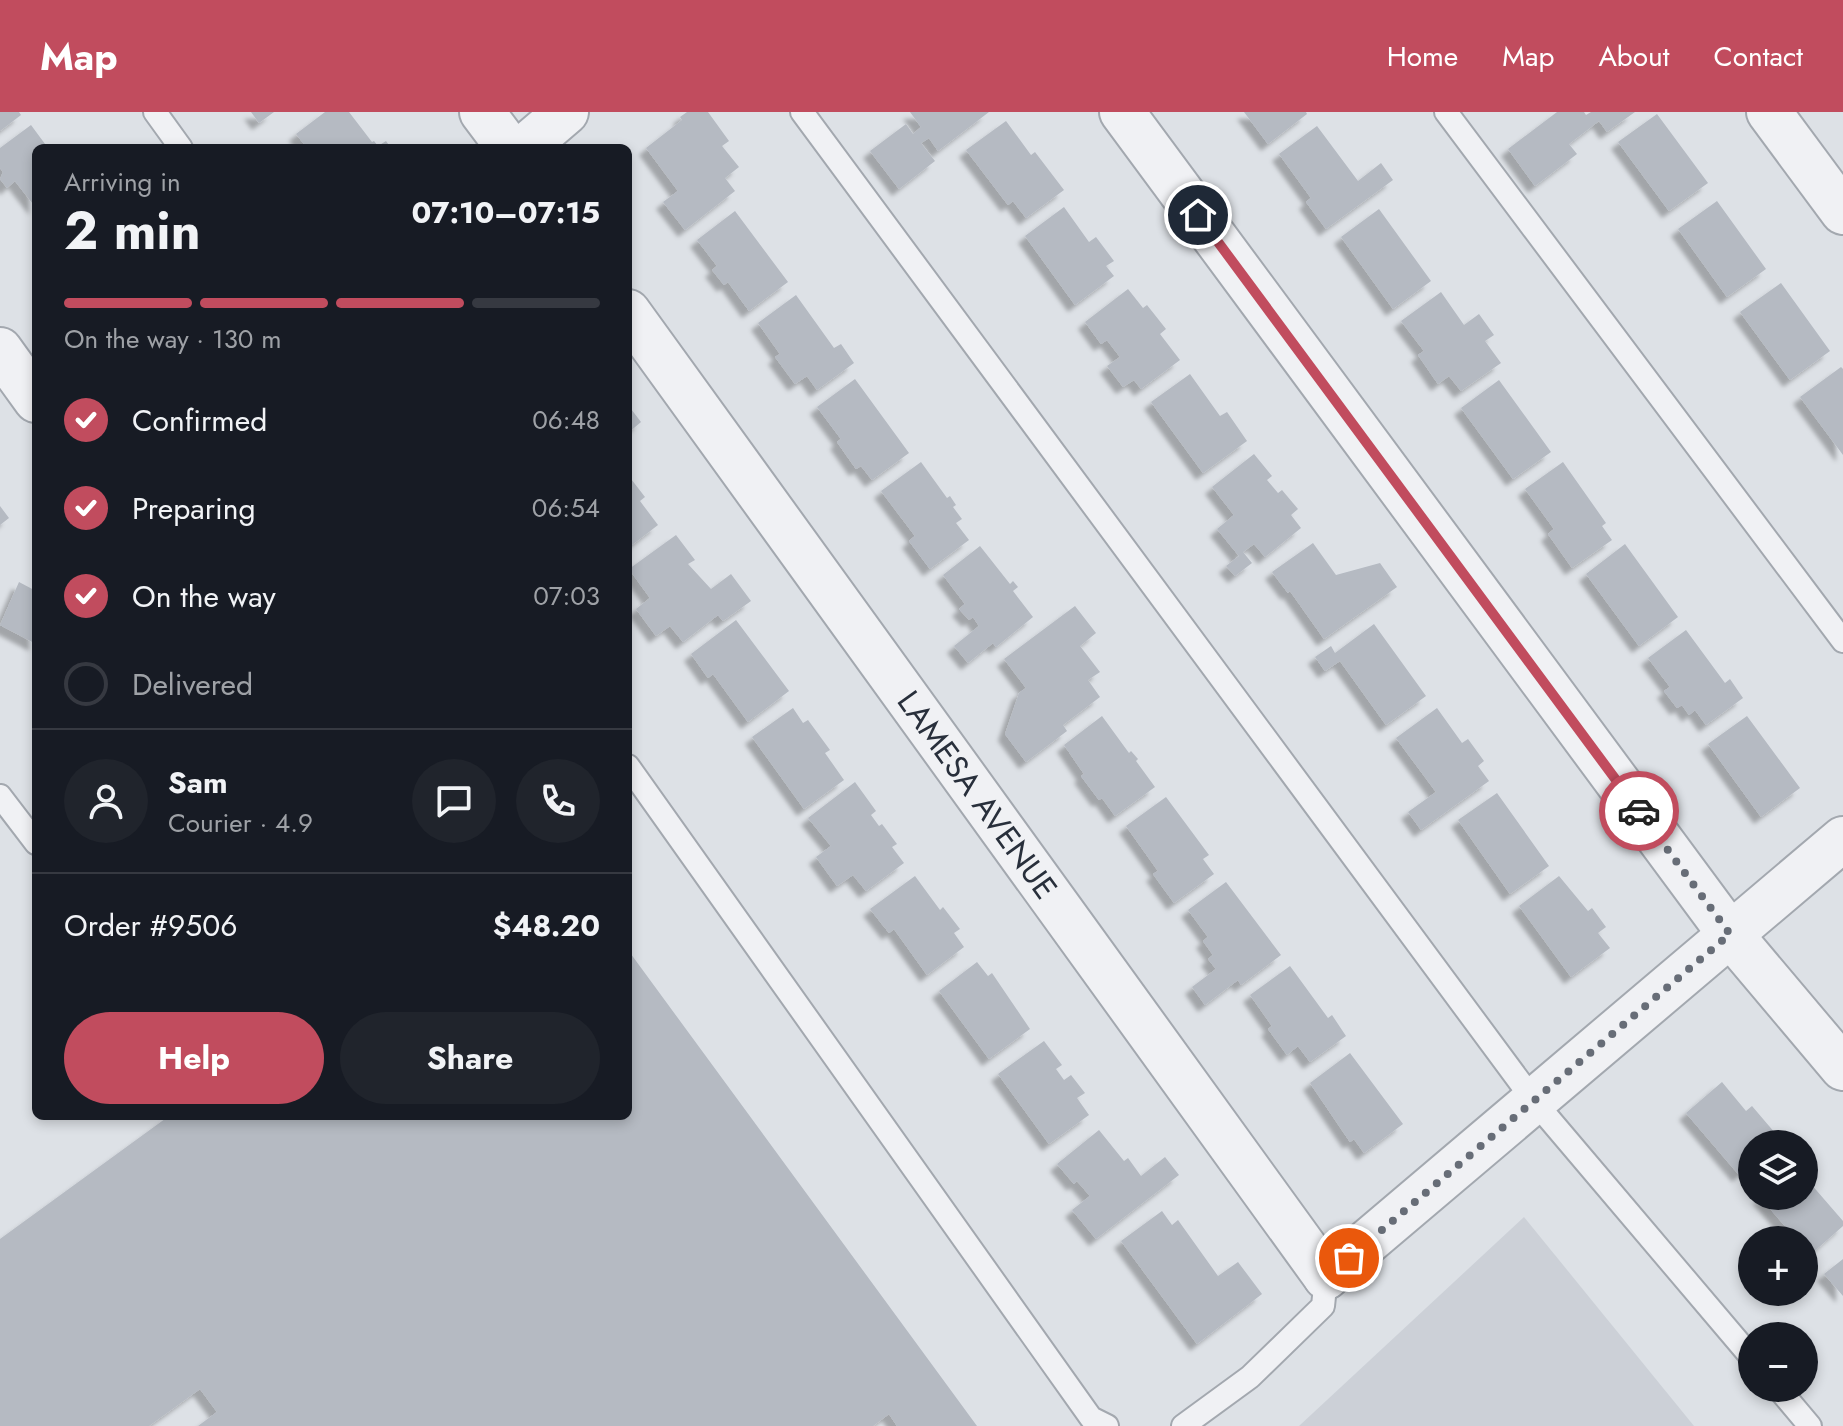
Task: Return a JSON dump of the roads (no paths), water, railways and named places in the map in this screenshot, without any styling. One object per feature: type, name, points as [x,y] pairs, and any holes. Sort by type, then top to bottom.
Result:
[{"type":"street","points":[[482,112],[506,144]]},
{"type":"street","points":[[529,144],[566,112]]},
{"type":"street","points":[[1122,112],[1730,934],[1843,1068]]},
{"type":"street","points":[[1769,112],[1843,212]]},
{"type":"street","name":"LAMESA AVENUE","points":[[632,318],[1326,1277]]},
{"type":"street","points":[[0,350],[32,394]]},
{"type":"street","points":[[1326,1277],[1843,839]]},
{"type":"lane","points":[[155,112],[178,144]]},
{"type":"lane","points":[[802,112],[1534,1101],[1738,1341]]},
{"type":"lane","points":[[1446,112],[1843,641]]},
{"type":"lane","points":[[632,772],[1091,1418],[1107,1426]]},
{"type":"lane","points":[[0,796],[32,838]]},
{"type":"lane","points":[[1183,1426],[1250,1377],[1323,1306],[1326,1277]]},
{"type":"lane","points":[[1790,1402],[1810,1426]]}]
